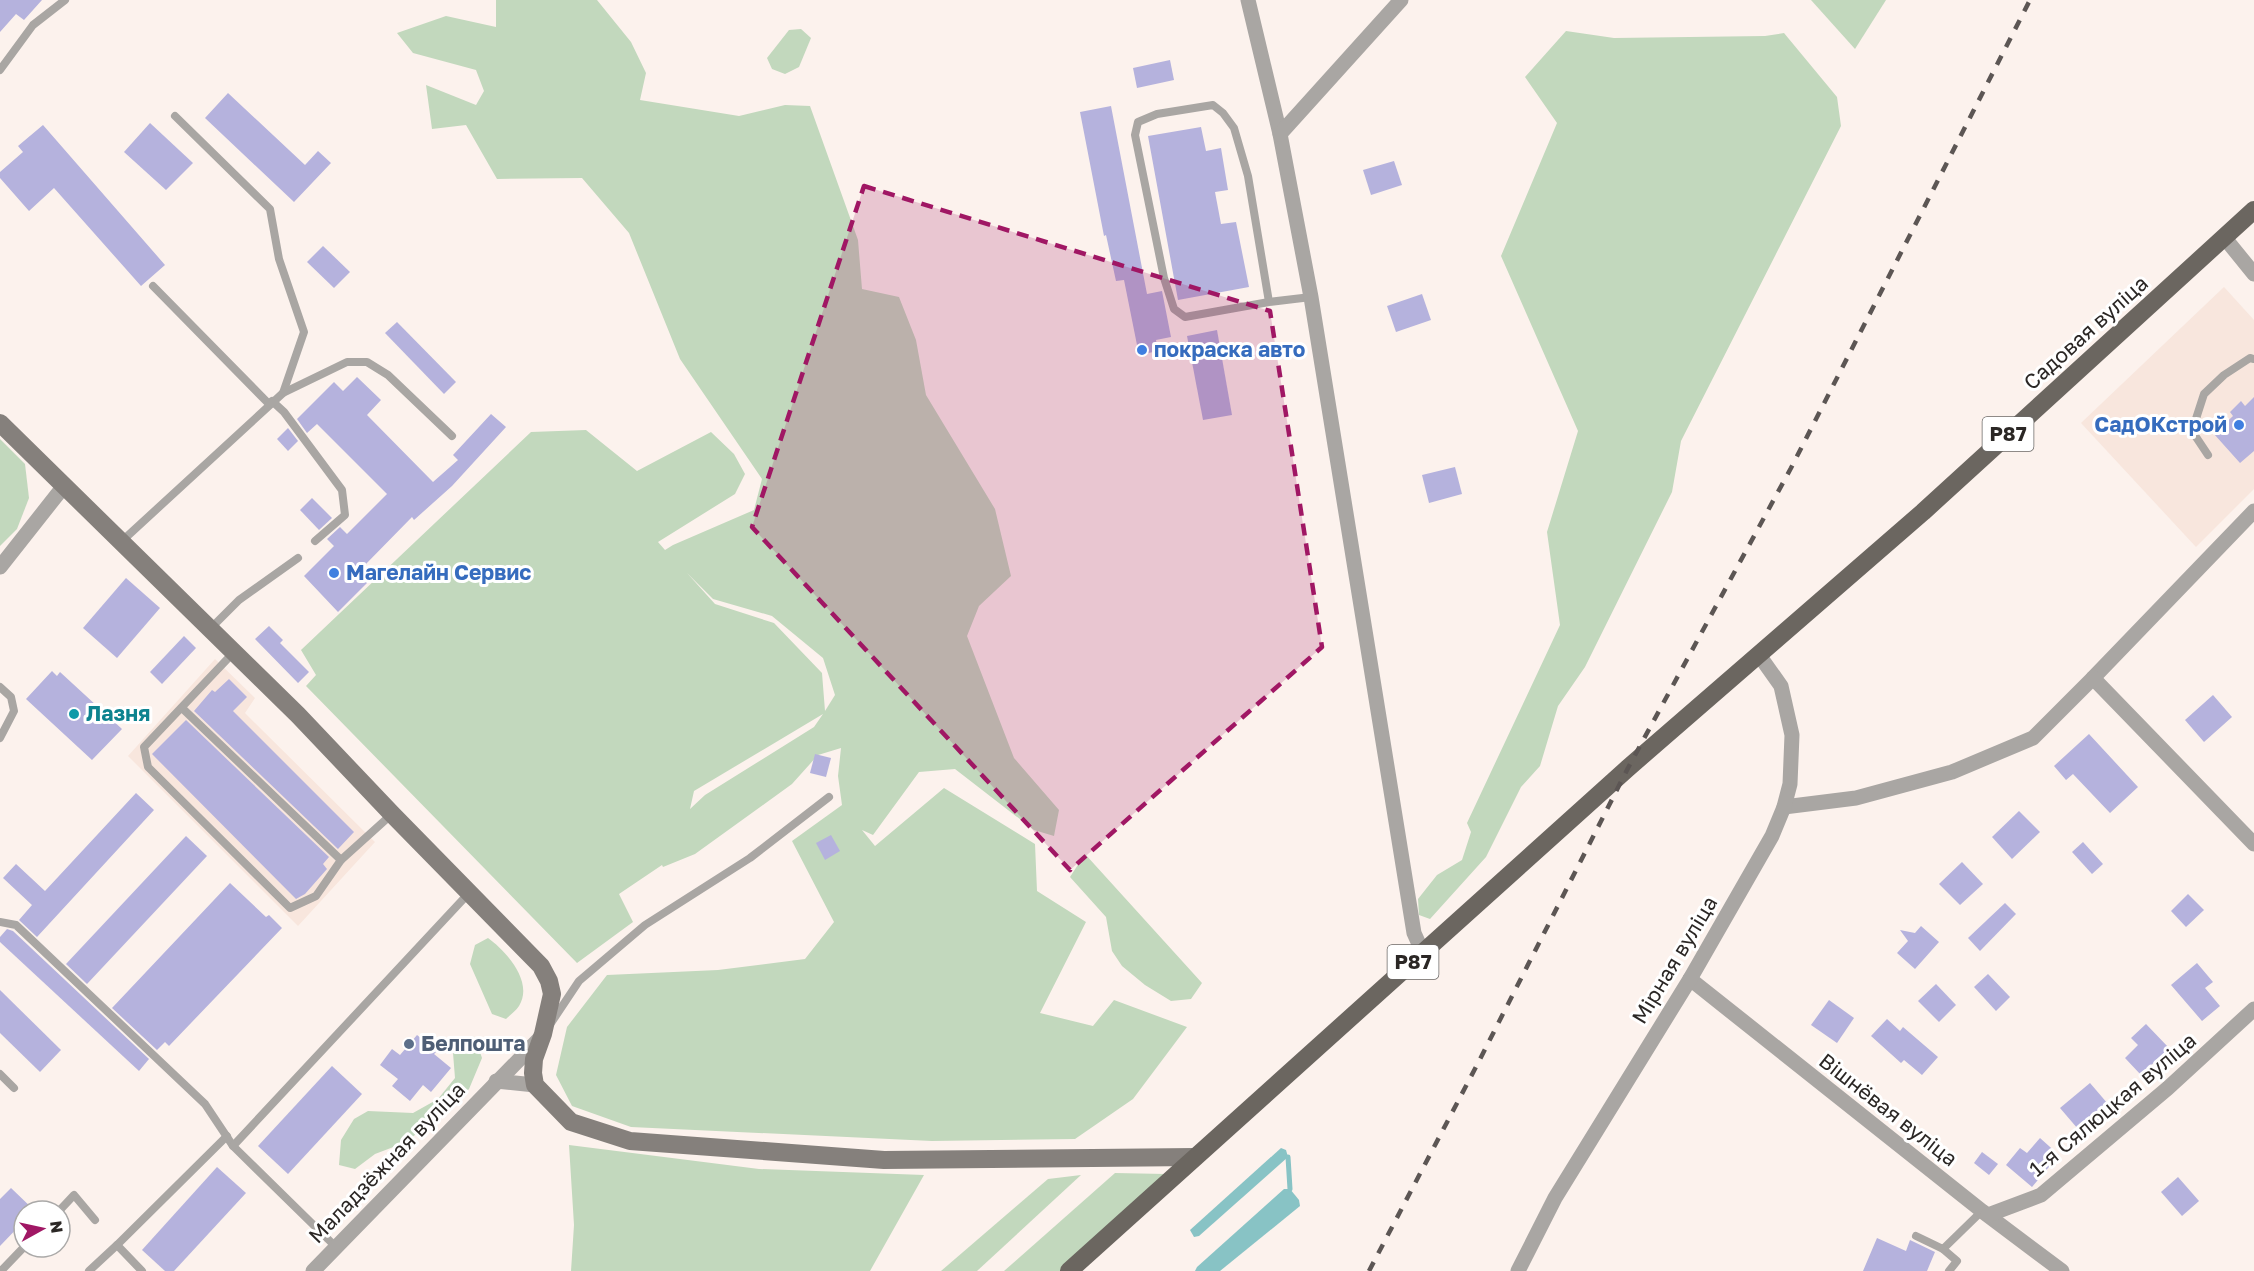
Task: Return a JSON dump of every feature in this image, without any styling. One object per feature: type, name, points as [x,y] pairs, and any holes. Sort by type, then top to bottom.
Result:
[{"type":"main road","name":"Садовая вуліца","points":[[1759,655],[1923,512],[2254,210]]},
{"type":"main road","name":"Р87","points":[[1069,1271],[1628,768],[1759,655]]},
{"type":"street","points":[[1248,0],[1280,134],[1311,297],[1414,933],[1424,953]]},
{"type":"street","points":[[1280,134],[1401,0]]},
{"type":"street","points":[[2224,237],[2254,274]]},
{"type":"street","points":[[0,423],[298,715],[542,966],[552,994],[543,1034],[534,1059],[535,1085],[571,1122],[630,1141],[884,1160],[1195,1157]]},
{"type":"street","points":[[0,567],[64,486]]},
{"type":"street","points":[[1784,807],[1856,798],[1952,772],[2033,738],[2254,511]]},
{"type":"street","name":"Мірная вуліца","points":[[1518,1271],[1555,1198],[1690,980],[1772,836],[1784,807],[1790,784],[1792,735],[1781,686],[1759,655]]},
{"type":"street","points":[[2093,678],[2254,844]]},
{"type":"street","name":"Вішнёвая вуліца","points":[[1690,980],[2062,1271]]},
{"type":"street","name":"1-я Сялюцкая вуліца","points":[[1985,1213],[2041,1195],[2168,1088],[2254,1009]]},
{"type":"street","name":"Маладзёжная вуліца","points":[[313,1271],[543,1034]]},
{"type":"street","points":[[496,1081],[535,1085]]},
{"type":"lane","points":[[0,70],[33,25],[65,0]]},
{"type":"lane","points":[[1269,302],[1248,176],[1234,128],[1223,112],[1213,105],[1157,114],[1138,122],[1135,135],[1164,278],[1174,309],[1185,317],[1311,297]]},
{"type":"lane","points":[[175,116],[270,209],[279,259],[304,332],[283,393]]},
{"type":"lane","points":[[153,286],[271,402],[284,412],[342,490],[345,515],[315,541]]},
{"type":"lane","points":[[2208,455],[2192,430],[2204,394],[2224,375],[2250,358],[2254,359]]},
{"type":"lane","points":[[122,541],[271,402],[283,393],[346,362],[367,362],[388,375],[452,436]]},
{"type":"lane","points":[[210,630],[239,600],[298,558]]},
{"type":"lane","points":[[234,652],[144,747],[148,767],[290,908],[316,896],[341,860],[392,814]]},
{"type":"lane","points":[[0,687],[11,697],[14,711],[0,738]]},
{"type":"lane","points":[[182,708],[341,860]]},
{"type":"lane","points":[[543,1034],[579,981],[645,925],[750,858],[829,797]]},
{"type":"lane","points":[[233,1146],[470,892]]},
{"type":"lane","points":[[0,922],[16,925],[205,1104],[233,1146],[336,1247]]},
{"type":"lane","points":[[0,1074],[14,1088]]},
{"type":"lane","points":[[89,1271],[227,1136]]},
{"type":"lane","points":[[70,1199],[74,1195],[95,1220]]},
{"type":"lane","points":[[1943,1249],[1985,1213]]},
{"type":"lane","points":[[1916,1236],[1943,1249],[1957,1261],[1949,1271]]},
{"type":"lane","points":[[117,1245],[142,1271]]},
{"type":"lane","points":[[1,1271],[12,1259]]},
{"type":"highlighted area","points":[[864,186],[1270,311],[1322,647],[1070,870],[752,527]]},
{"type":"shaded area","points":[[2224,287],[2254,320],[2254,489],[2196,547],[2081,423]]},
{"type":"shaded area","points":[[215,659],[255,698],[245,713],[375,842],[298,926],[128,756]]},
{"type":"green space","points":[[496,0],[597,0],[631,42],[646,73],[640,100],[739,116],[785,105],[810,106],[858,240],[862,289],[899,297],[916,340],[926,395],[995,509],[1011,576],[979,606],[967,636],[1014,758],[1059,810],[1054,836],[1034,830],[955,769],[919,772],[873,835],[862,830],[875,846],[944,788],[1035,844],[1037,891],[1086,922],[1040,1013],[1093,1026],[1114,1000],[1187,1027],[1133,1099],[1075,1139],[932,1141],[631,1127],[572,1106],[556,1075],[567,1027],[607,975],[718,970],[805,959],[834,922],[792,841],[842,805],[838,776],[841,748],[818,755],[792,784],[695,854],[663,867],[662,865],[619,894],[633,922],[577,963],[306,686],[316,675],[301,650],[531,432],[586,430],[637,471],[711,432],[734,454],[745,474],[735,494],[658,542],[665,550],[754,510],[762,479],[680,359],[629,233],[582,178],[497,179],[466,125],[432,129],[426,85],[476,105],[484,91],[476,70],[413,53],[397,33],[446,16],[496,27]],"holes":[[[687,573],[713,599],[772,616],[823,658],[835,695],[825,711],[822,673],[774,623],[715,604]],[[823,714],[814,727],[705,795],[690,809],[694,791]]]},
{"type":"green space","points":[[1811,0],[1886,0],[1855,49]]},
{"type":"green space","points":[[801,29],[811,38],[799,67],[785,74],[772,69],[767,58],[789,30]]},
{"type":"green space","points":[[1566,31],[1614,38],[1765,36],[1784,33],[1837,97],[1841,126],[1681,441],[1672,492],[1585,667],[1558,706],[1540,766],[1521,787],[1486,857],[1430,919],[1419,915],[1418,899],[1437,875],[1462,860],[1471,832],[1467,823],[1560,625],[1547,532],[1578,431],[1501,256],[1557,123],[1525,77]]},
{"type":"green space","points":[[0,439],[25,464],[29,498],[17,529],[0,546]]},
{"type":"green space","points":[[1085,854],[1202,983],[1191,999],[1171,1001],[1145,985],[1122,966],[1112,951],[1106,917],[1070,877]]},
{"type":"green space","points":[[488,938],[510,959],[521,977],[523,997],[519,1006],[506,1019],[492,1014],[470,964],[475,945]]},
{"type":"green space","points":[[460,1036],[475,1037],[482,1058],[469,1089],[441,1116],[404,1143],[375,1154],[355,1169],[339,1165],[341,1140],[354,1119],[368,1111],[413,1113],[438,1099],[455,1078],[453,1053]]},
{"type":"green space","points":[[569,1145],[759,1169],[924,1175],[870,1271],[571,1271],[574,1225]]},
{"type":"green space","points":[[1115,1173],[1166,1174],[1060,1271],[1004,1271]]},
{"type":"green space","points":[[1081,1175],[977,1271],[941,1271],[1048,1179]]},
{"type":"water","points":[[1281,1148],[1286,1150],[1288,1157],[1199,1236],[1194,1237],[1190,1230]]},
{"type":"water","points":[[1284,1189],[1290,1189],[1299,1200],[1300,1206],[1220,1271],[1195,1271],[1197,1267]]},
{"type":"building","points":[[0,0],[42,0],[24,20],[16,14],[0,32]]},
{"type":"building","points":[[1170,60],[1174,80],[1137,88],[1133,68]]},
{"type":"building","points":[[228,93],[305,165],[318,151],[331,163],[294,202],[205,118]]},
{"type":"building","points":[[1111,106],[1147,294],[1162,291],[1171,337],[1156,340],[1158,351],[1139,355],[1124,280],[1116,281],[1106,235],[1104,236],[1080,112]]},
{"type":"building","points":[[150,123],[193,163],[166,190],[124,152]]},
{"type":"building","points":[[43,125],[165,265],[141,286],[54,188],[29,211],[0,178],[0,172],[23,152],[18,146]]},
{"type":"building","points":[[1201,127],[1206,151],[1221,148],[1228,190],[1215,192],[1221,224],[1236,222],[1249,287],[1178,300],[1148,136]]},
{"type":"building","points":[[1394,161],[1402,185],[1371,195],[1363,170]]},
{"type":"building","points":[[323,246],[350,272],[334,288],[307,262]]},
{"type":"building","points":[[1422,294],[1431,320],[1396,332],[1387,306]]},
{"type":"building","points":[[397,322],[456,382],[444,394],[385,333]]},
{"type":"building","points":[[1217,330],[1232,415],[1203,420],[1187,336]]},
{"type":"building","points":[[357,377],[381,400],[367,415],[433,482],[458,460],[453,455],[491,414],[506,427],[452,486],[414,520],[412,517],[363,567],[373,577],[338,612],[304,576],[334,546],[327,539],[340,527],[347,534],[387,494],[317,424],[307,433],[297,419],[334,382],[343,391]]},
{"type":"building","name":"СадОКстрой","points":[[2254,397],[2254,451],[2240,463],[2214,434],[2233,416],[2230,412],[2241,401],[2245,406]]},
{"type":"building","points":[[288,428],[298,441],[288,451],[277,439]]},
{"type":"building","points":[[1455,467],[1462,494],[1429,503],[1422,475]]},
{"type":"building","points":[[312,498],[332,518],[319,530],[300,510]]},
{"type":"building","points":[[126,578],[160,608],[117,658],[83,628]]},
{"type":"building","points":[[269,626],[283,640],[280,643],[309,672],[298,683],[255,639]]},
{"type":"building","points":[[184,636],[196,648],[162,684],[150,672]]},
{"type":"building","name":"Лазня","points":[[52,671],[57,676],[60,672],[122,729],[92,760],[26,699]]},
{"type":"building","points":[[229,679],[247,697],[233,711],[354,832],[338,849],[194,711],[212,690],[215,692]]},
{"type":"building","points":[[2213,695],[2232,717],[2204,742],[2185,720]]},
{"type":"building","points":[[186,720],[329,857],[323,864],[327,869],[305,894],[296,899],[152,754]]},
{"type":"building","points":[[2089,734],[2138,787],[2110,813],[2073,774],[2066,780],[2054,766]]},
{"type":"building","points":[[815,754],[831,758],[826,777],[810,773]]},
{"type":"building","points":[[136,793],[154,810],[37,937],[19,920],[32,905],[3,878],[16,864],[45,891]]},
{"type":"building","points":[[2019,811],[2040,832],[2012,859],[1992,837]]},
{"type":"building","points":[[831,835],[840,851],[825,860],[816,843]]},
{"type":"building","points":[[186,836],[207,856],[87,984],[66,964]]},
{"type":"building","points":[[2083,842],[2103,864],[2092,874],[2072,852]]},
{"type":"building","points":[[1962,862],[1983,884],[1960,905],[1939,884]]},
{"type":"building","points":[[230,883],[266,917],[269,915],[282,928],[169,1046],[165,1042],[157,1050],[112,1008]]},
{"type":"building","points":[[2188,894],[2204,910],[2186,927],[2171,911]]},
{"type":"building","points":[[2005,903],[2016,914],[1980,951],[1968,938]]},
{"type":"building","points":[[1921,926],[1939,942],[1915,969],[1897,953],[1908,941],[1900,930],[1915,933]]},
{"type":"building","points":[[7,929],[13,931],[149,1059],[139,1071],[0,942],[0,937]]},
{"type":"building","points":[[2197,963],[2213,982],[2205,988],[2220,1006],[2202,1021],[2171,985]]},
{"type":"building","points":[[1988,974],[2010,997],[1996,1011],[1974,987]]},
{"type":"building","points":[[1936,984],[1956,1005],[1939,1022],[1918,1001]]},
{"type":"building","points":[[0,990],[61,1050],[40,1072],[0,1033]]},
{"type":"building","points":[[1829,1000],[1854,1018],[1837,1043],[1811,1025]]},
{"type":"building","points":[[1887,1019],[1900,1031],[1903,1027],[1938,1057],[1922,1075],[1904,1060],[1901,1063],[1871,1036]]},
{"type":"building","points":[[2146,1024],[2169,1048],[2141,1075],[2125,1058],[2138,1045],[2131,1038]]},
{"type":"building","points":[[417,1035],[437,1051],[434,1054],[451,1068],[431,1092],[423,1085],[410,1101],[392,1086],[398,1079],[380,1065],[392,1049],[400,1055]]},
{"type":"building","points":[[332,1066],[362,1094],[288,1174],[258,1146]]},
{"type":"building","points":[[2090,1083],[2114,1111],[2084,1136],[2060,1108]]},
{"type":"building","points":[[2040,1138],[2059,1155],[2032,1187],[2006,1165],[2020,1148],[2027,1153]]},
{"type":"building","points":[[1982,1152],[1998,1164],[1989,1175],[1974,1163]]},
{"type":"building","points":[[217,1167],[246,1193],[174,1271],[165,1271],[142,1250]]},
{"type":"building","points":[[2178,1177],[2199,1201],[2182,1216],[2161,1192]]},
{"type":"building","points":[[11,1188],[22,1199],[12,1199],[12,1234],[0,1246],[0,1199]]},
{"type":"building","points":[[1877,1238],[1906,1251],[1910,1240],[1935,1252],[1927,1271],[1863,1271]]},
{"type":"waterway","points":[[1288,1157],[1290,1189]]},
{"type":"railway","points":[[1369,1271],[1628,768],[1791,468],[2030,0]]},
{"type":"place","name":"покраска авто","points":[[1142,350]]},
{"type":"place","name":"СадОКстрой","points":[[2239,425]]},
{"type":"place","name":"Магелайн Сервис","points":[[334,573]]},
{"type":"place","name":"Лазня","points":[[74,714]]},
{"type":"place","name":"Белпошта","points":[[409,1044]]}]
